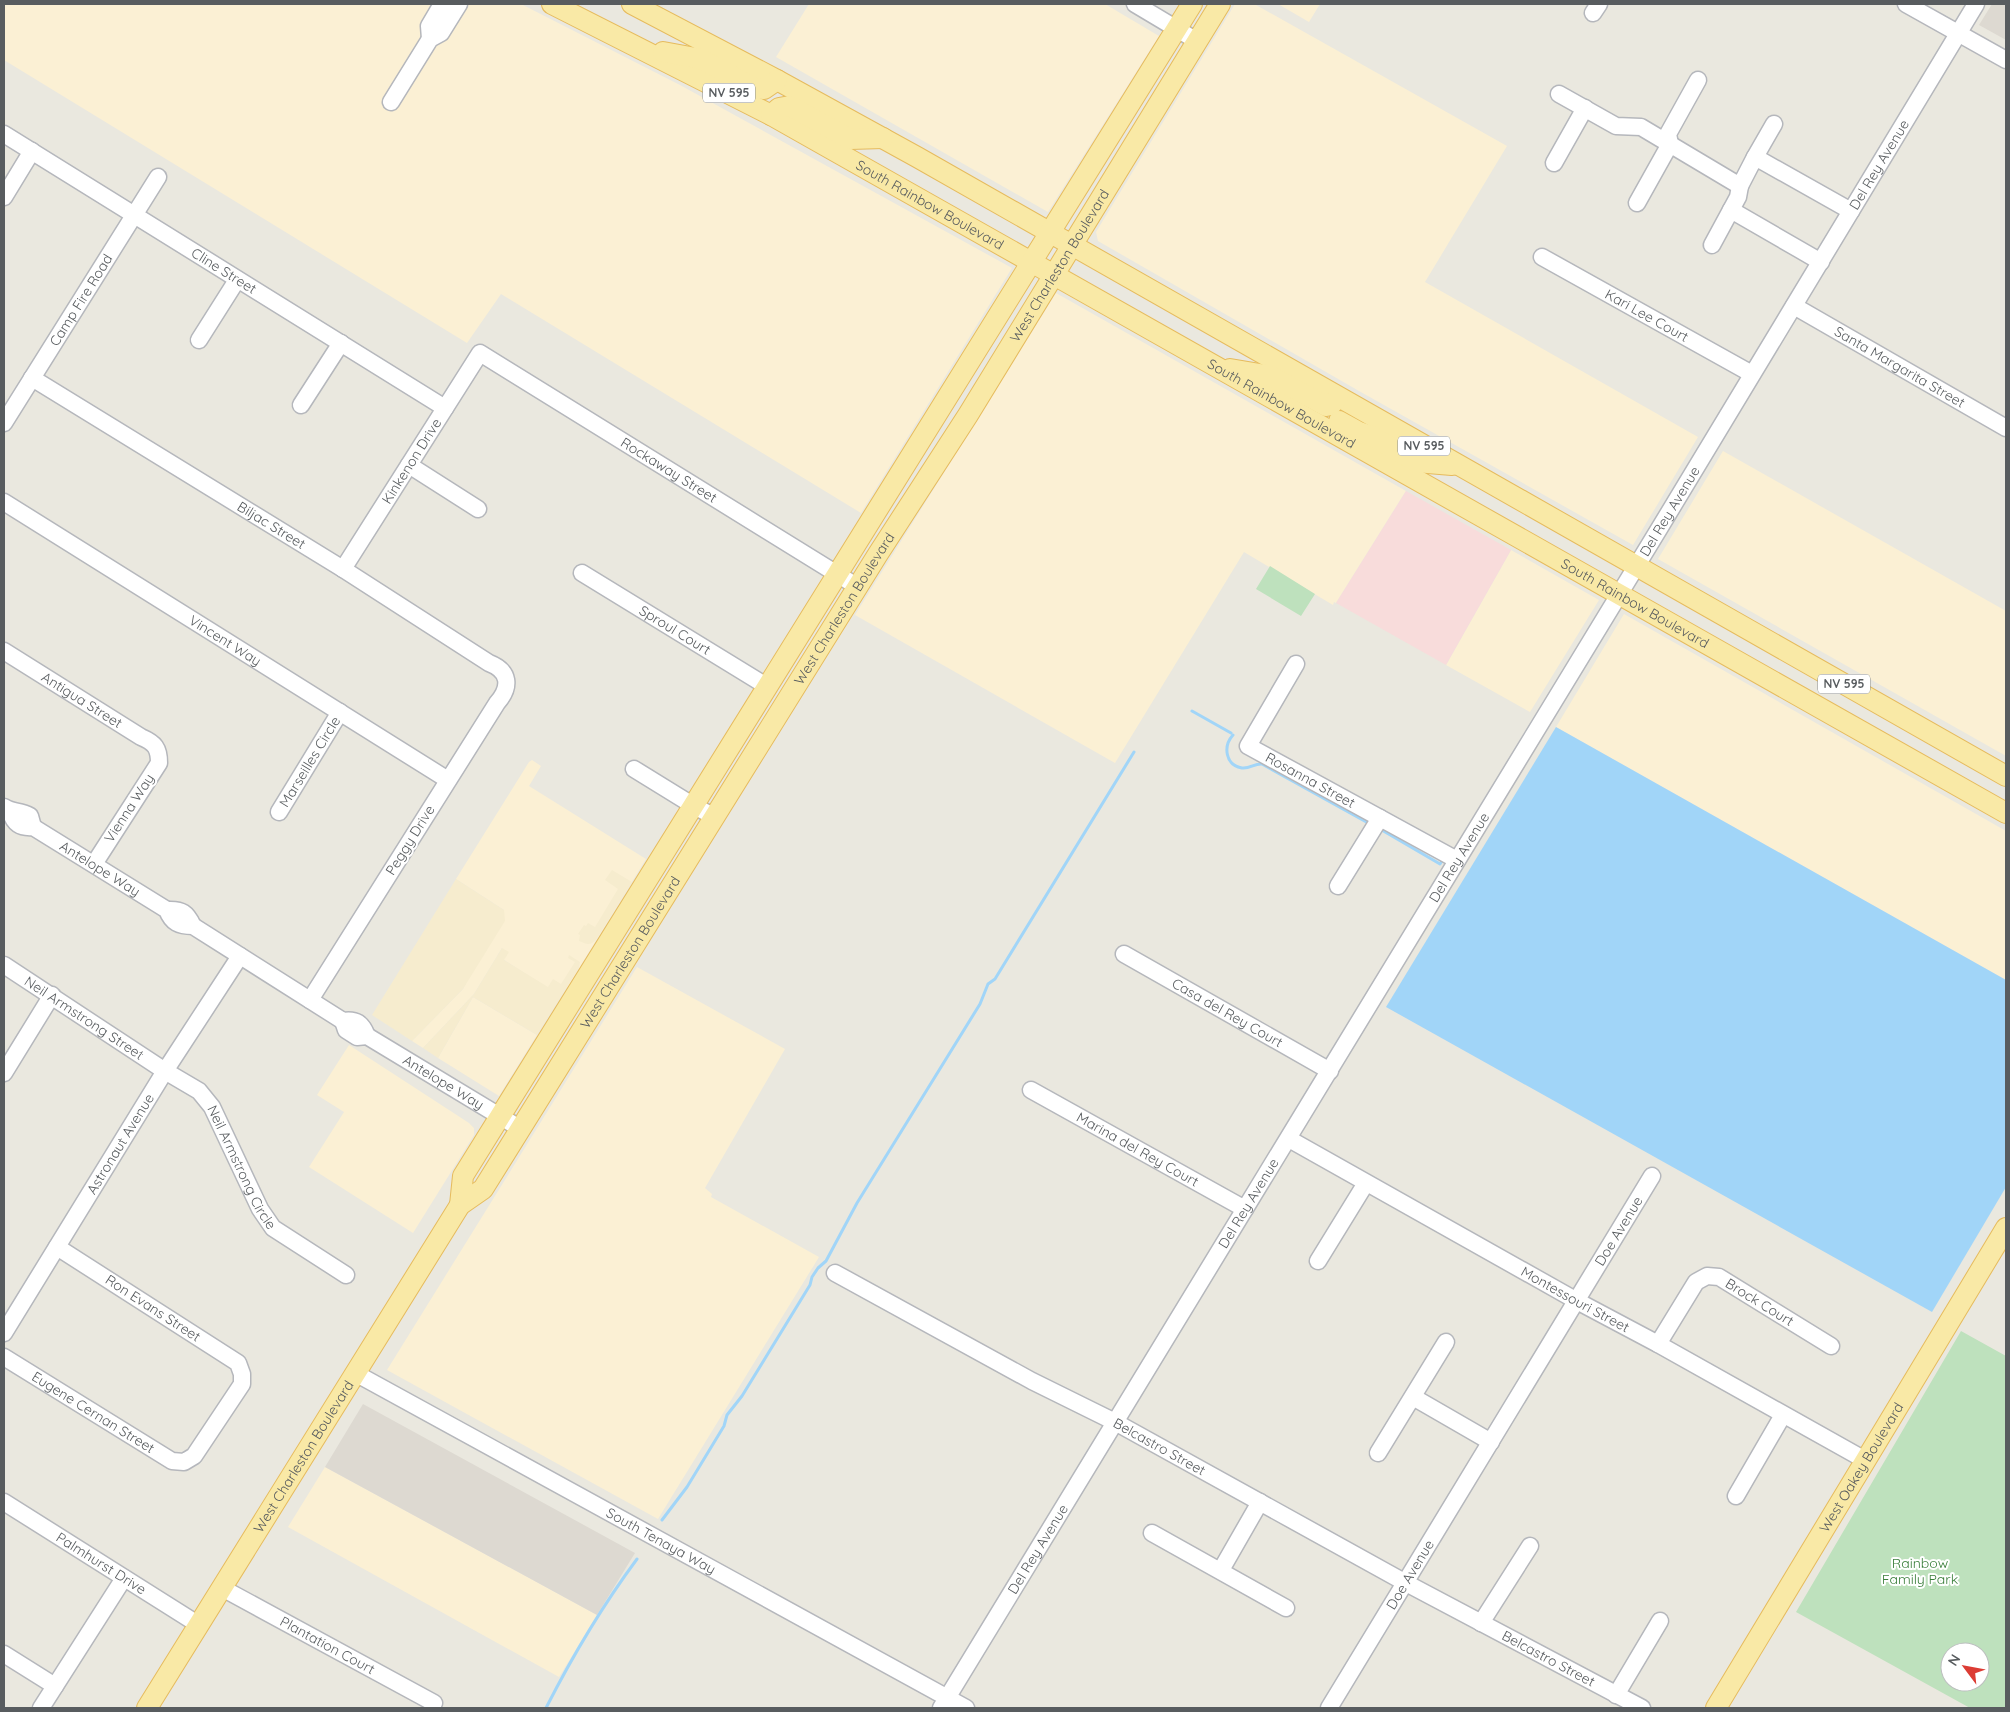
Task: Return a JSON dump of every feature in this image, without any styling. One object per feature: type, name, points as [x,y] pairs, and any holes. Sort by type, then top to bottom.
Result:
[{"type":"main road","name":"South Rainbow Boulevard","points":[[552,4],[771,115],[2006,814]]},
{"type":"main road","name":"NV 595","points":[[632,4],[883,138],[2006,776]]},
{"type":"main road","name":"West Charleston Boulevard","points":[[460,1205],[463,1176],[1192,4]]},
{"type":"main road","name":"West Charleston Boulevard","points":[[147,1708],[460,1205],[483,1189],[521,1129],[858,587],[964,421],[1220,4]]},
{"type":"main road","points":[[639,47],[700,60],[754,88],[764,89],[777,80]]},
{"type":"main road","points":[[771,115],[779,108],[790,106],[850,139],[883,138]]},
{"type":"main road","points":[[1216,366],[1271,376],[1326,406],[1331,405],[1338,397]]},
{"type":"main road","points":[[1315,423],[1321,417],[1332,417],[1359,432],[1374,437],[1416,462],[1458,466]]},
{"type":"main road","points":[[1892,749],[1910,722]]},
{"type":"main road","points":[[1914,761],[1931,734]]},
{"type":"main road","name":"West Oakey Boulevard","points":[[1716,1708],[2006,1228]]},
{"type":"street","points":[[430,39],[429,26],[442,4]]},
{"type":"street","points":[[391,102],[430,39],[441,34],[459,4]]},
{"type":"street","points":[[1135,4],[1197,41]]},
{"type":"street","points":[[1906,4],[2006,60]]},
{"type":"street","name":"Del Rey Avenue","points":[[944,1703],[1289,1139],[1976,4]]},
{"type":"street","points":[[1637,203],[1670,144],[1668,134],[1698,80]]},
{"type":"street","points":[[1559,94],[1616,126],[1641,127],[1740,186]]},
{"type":"street","points":[[1554,164],[1585,108]]},
{"type":"street","points":[[1712,245],[1738,197],[1740,186],[1774,124]]},
{"type":"street","name":"Cline Street","points":[[4,134],[445,408]]},
{"type":"street","points":[[4,197],[32,151]]},
{"type":"street","points":[[1755,157],[1851,211]]},
{"type":"street","name":"Camp Fire Road","points":[[4,422],[158,177]]},
{"type":"street","points":[[1731,210],[1821,262]]},
{"type":"street","name":"Kari Lee Court","points":[[1542,257],[1752,374]]},
{"type":"street","points":[[199,340],[237,280]]},
{"type":"street","name":"Santa Margarita Street","points":[[1794,306],[2006,428]]},
{"type":"street","points":[[301,406],[341,342]]},
{"type":"street","name":"Rockaway Street","points":[[480,353],[858,587]]},
{"type":"street","name":"Kinkenon Drive","points":[[343,569],[480,353]]},
{"type":"street","name":"Biljac Street","points":[[32,378],[343,569],[489,662],[500,667],[506,679]]},
{"type":"street","points":[[408,465],[478,509]]},
{"type":"street","name":"Vincent Way","points":[[4,502],[448,780]]},
{"type":"street","name":"Sproul Court","points":[[582,573],[768,687]]},
{"type":"street","name":"Antigua Street","points":[[4,651],[141,737],[152,742],[159,751]]},
{"type":"street","name":"Rosanna Street","points":[[1296,664],[1248,746],[1457,860]]},
{"type":"street","name":"Peggy Drive","points":[[310,1000],[505,693],[506,679]]},
{"type":"street","name":"Marseilles Circle","points":[[279,812],[340,712]]},
{"type":"street","name":"Vienna Way","points":[[94,864],[159,763],[159,751]]},
{"type":"street","points":[[634,769],[715,817]]},
{"type":"street","name":"Antelope Way","points":[[7,809],[21,810],[30,816],[33,826],[167,910],[179,910],[188,915],[192,926],[343,1021],[346,1030],[357,1037],[367,1036],[521,1129]]},
{"type":"street","points":[[1338,886],[1380,818]]},
{"type":"street","name":"Casa del Rey Court","points":[[1124,954],[1330,1071]]},
{"type":"street","name":"Astronaut Avenue","points":[[4,1333],[240,956]]},
{"type":"street","name":"Neil Armstrong Street","points":[[4,965],[166,1072]]},
{"type":"street","points":[[4,1073],[52,995]]},
{"type":"street","name":"Neil Armstrong Circle","points":[[166,1072],[199,1091],[212,1107],[260,1209],[273,1228],[346,1275]]},
{"type":"street","name":"Marina del Rey Court","points":[[1031,1090],[1245,1209]]},
{"type":"street","name":"Montessouri Street","points":[[1289,1139],[1576,1301],[1658,1344],[1865,1460]]},
{"type":"street","name":"Doe Avenue","points":[[1329,1708],[1652,1176]]},
{"type":"street","points":[[1318,1261],[1366,1183]]},
{"type":"street","name":"Ron Evans Street","points":[[58,1247],[238,1363],[242,1374],[242,1384],[194,1456],[184,1462]]},
{"type":"street","name":"Belcastro Street","points":[[835,1273],[1032,1381],[1115,1422],[1406,1583],[1642,1708]]},
{"type":"street","name":"Brock Court","points":[[1658,1344],[1696,1282],[1706,1276],[1720,1277],[1831,1346]]},
{"type":"street","points":[[1378,1453],[1446,1342]]},
{"type":"street","name":"Eugene Cernan Street","points":[[4,1358],[172,1462],[184,1462]]},
{"type":"street","name":"South Tenaya Way","points":[[356,1373],[944,1703],[966,1708]]},
{"type":"street","points":[[1413,1397],[1491,1442]]},
{"type":"street","points":[[1736,1496],[1783,1415]]},
{"type":"street","name":"Palmhurst Drive","points":[[4,1502],[199,1625]]},
{"type":"street","points":[[1221,1570],[1260,1502]]},
{"type":"street","points":[[1152,1532],[1286,1608]]},
{"type":"street","points":[[1481,1623],[1530,1546]]},
{"type":"street","points":[[41,1708],[124,1578]]},
{"type":"street","name":"Plantation Court","points":[[222,1588],[434,1702]]},
{"type":"street","points":[[1616,1695],[1660,1620]]},
{"type":"street","points":[[4,1654],[55,1686]]},
{"type":"shaded area","points":[[4,4],[521,4],[680,85],[1012,268],[861,513],[501,294],[467,343],[4,60]]},
{"type":"shaded area","points":[[809,4],[1105,4],[1159,36],[1048,212],[776,57]]},
{"type":"shaded area","points":[[1235,4],[1256,5],[1507,146],[1425,282],[1698,437],[1633,545],[1098,241],[1096,232]]},
{"type":"shaded area","points":[[1278,4],[1320,4],[1309,22]]},
{"type":"shaded area","points":[[1992,4],[2006,4],[2006,40],[1979,25]]},
{"type":"shaded area","points":[[1056,293],[1406,491],[1333,605],[1244,552],[1115,763],[855,615]]},
{"type":"shaded area","points":[[1723,451],[2006,611],[2006,756],[1658,559]]},
{"type":"shaded area","points":[[1406,491],[1511,550],[1446,665],[1336,603]]},
{"type":"shaded area","points":[[1511,550],[1599,600],[1530,712],[1446,665]]},
{"type":"shaded area","points":[[1624,614],[2006,831],[2006,980],[1556,727]]},
{"type":"shaded area","points":[[532,760],[541,766],[529,786],[646,859],[567,988],[553,980],[548,988],[504,960],[502,948],[474,994],[423,1048],[412,1041],[463,989],[504,910],[456,879]]},
{"type":"shaded area","points":[[637,967],[785,1049],[705,1188],[712,1194],[711,1197],[819,1257],[658,1519],[387,1370]]},
{"type":"shaded area","points":[[473,997],[537,1035],[499,1096],[438,1058]]},
{"type":"shaded area","points":[[349,1045],[474,1128],[474,1135],[413,1233],[309,1167],[344,1112],[317,1095]]},
{"type":"shaded area","points":[[363,1404],[635,1553],[597,1615],[325,1467]]},
{"type":"shaded area","points":[[325,1467],[597,1615],[559,1677],[288,1527]]},
{"type":"green space","points":[[1270,566],[1315,594],[1301,616],[1256,589]]},
{"type":"green space","name":"Rainbow Family Park","points":[[1961,1331],[2006,1356],[2006,1708],[1970,1708],[1941,1692],[1990,1692],[1990,1642],[1940,1642],[1940,1691],[1796,1612]]},
{"type":"sand","points":[[612,870],[632,882],[596,940],[588,944],[579,941],[580,935],[578,934],[584,925],[586,926],[588,923],[595,927],[618,889],[605,880]]},
{"type":"sand","points":[[456,879],[504,910],[505,921],[463,989],[412,1041],[372,1015]]},
{"type":"sand","points":[[502,948],[509,952],[504,960],[548,987],[553,979],[561,984],[575,962],[568,958],[569,955],[580,962],[579,968],[537,1035],[473,997],[438,1058],[423,1048],[474,994]]},
{"type":"water","points":[[1556,727],[2006,980],[2006,1187],[1932,1312],[1386,1007]]},
{"type":"waterway","points":[[1192,711],[1231,733]]},
{"type":"waterway","points":[[1233,735],[1228,744],[1227,754],[1236,766],[1245,768],[1262,764],[1370,824]]},
{"type":"waterway","points":[[662,1520],[687,1487],[724,1426],[727,1415],[742,1396],[810,1285],[812,1277],[826,1261],[857,1203],[980,1004],[988,984],[995,979],[1134,752]]},
{"type":"waterway","points":[[1380,829],[1440,864],[1442,861],[1445,862]]},
{"type":"waterway","points":[[546,1708],[588,1632],[637,1559]]}]
